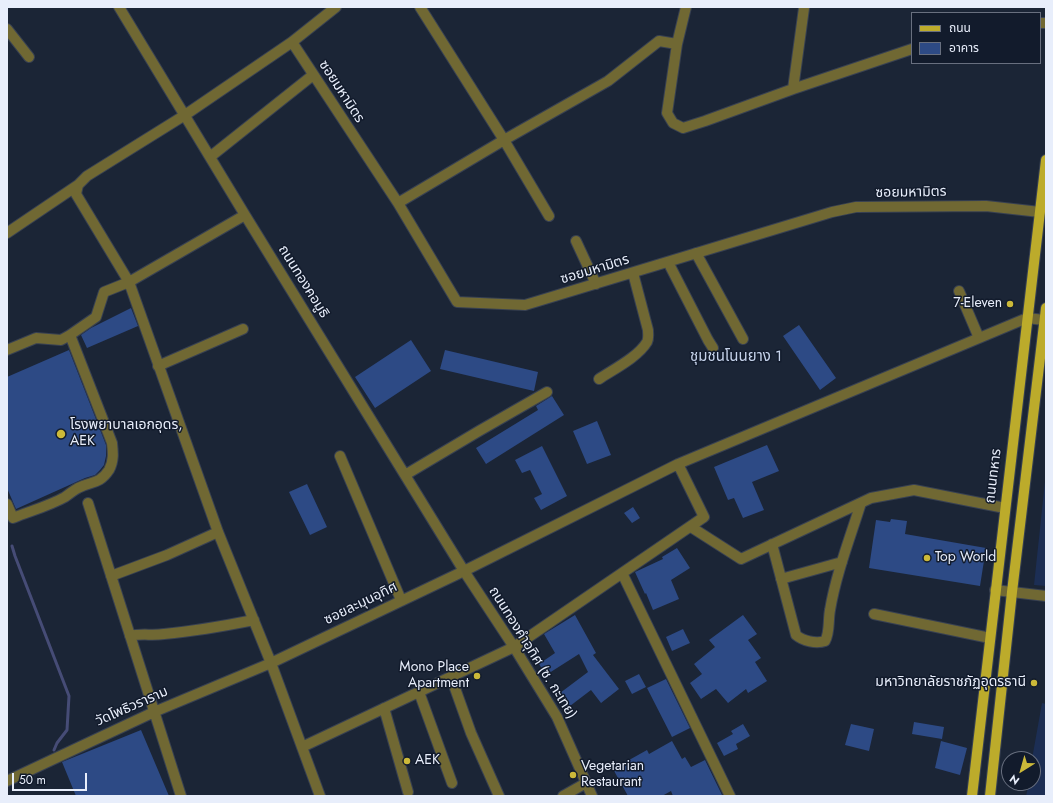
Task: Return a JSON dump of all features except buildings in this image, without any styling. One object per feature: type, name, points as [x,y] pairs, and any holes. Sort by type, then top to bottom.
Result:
[{"type":"main road","name":"ถนนทหาร","points":[[972,796],[1046,160]]},
{"type":"main road","points":[[990,796],[1012,592],[1046,308]]},
{"type":"street","points":[[7,233],[78,185],[87,176],[185,115],[292,42],[336,7]]},
{"type":"street","points":[[420,7],[504,140],[548,216]]},
{"type":"street","points":[[686,7],[677,44],[667,113],[673,123],[683,128],[911,49]]},
{"type":"street","points":[[793,89],[804,8]]},
{"type":"street","name":"ถนนทองคอมูธิ","points":[[124,9],[245,215],[464,571]]},
{"type":"street","points":[[7,29],[29,57]]},
{"type":"street","points":[[398,203],[504,140],[608,81],[659,41],[677,44]]},
{"type":"street","name":"ซอยมหามิตร","points":[[292,42],[398,203],[457,302],[525,305],[832,212],[856,207],[986,206],[1040,212]]},
{"type":"street","points":[[210,157],[313,75]]},
{"type":"street","points":[[78,185],[76,194],[129,282],[218,532],[271,663],[320,796]]},
{"type":"street","points":[[7,350],[36,338],[61,340],[70,335],[96,317],[104,292],[129,282],[245,215]]},
{"type":"street","points":[[576,241],[596,284]]},
{"type":"street","points":[[696,253],[743,339]]},
{"type":"street","points":[[668,262],[713,348]]},
{"type":"street","points":[[599,379],[635,355],[645,345],[649,336],[633,273]]},
{"type":"street","points":[[959,291],[979,338]]},
{"type":"street","points":[[1027,318],[1044,320]]},
{"type":"street","name":"ซอยละมุนอุทิศ","points":[[271,663],[464,571],[678,464],[1027,318]]},
{"type":"street","points":[[158,366],[243,329]]},
{"type":"street","points":[[7,504],[13,518],[64,497],[76,489],[94,483],[102,478],[109,469],[113,460],[112,443],[70,335]]},
{"type":"street","points":[[404,475],[547,392]]},
{"type":"street","points":[[340,456],[401,600]]},
{"type":"street","points":[[302,748],[514,646],[692,527],[704,517],[678,464]]},
{"type":"street","points":[[692,527],[741,558],[870,498],[914,490],[1005,508]]},
{"type":"street","points":[[88,503],[181,796]]},
{"type":"street","points":[[772,544],[796,635],[801,639],[820,643],[826,639],[832,594],[861,503]]},
{"type":"street","points":[[111,576],[167,555],[218,532]]},
{"type":"street","points":[[781,579],[842,562]]},
{"type":"street","name":"ถนนทองคำอุทิศ (ซ. กะเทย)","points":[[464,571],[514,646],[557,717],[592,796]]},
{"type":"street","points":[[622,573],[730,796]]},
{"type":"street","points":[[995,590],[1046,596]]},
{"type":"street","points":[[874,614],[990,638]]},
{"type":"street","points":[[130,636],[142,634],[158,635],[192,631],[254,620]]},
{"type":"street","name":"วัดโพธิวราราม","points":[[7,781],[154,712],[271,663]]},
{"type":"street","points":[[451,677],[471,733],[499,796]]},
{"type":"street","points":[[419,692],[452,783]]},
{"type":"street","points":[[384,708],[408,792]]},
{"type":"street","points":[[563,796],[586,783]]},
{"type":"shaded area","points":[[1046,472],[1046,586],[1034,585]]},
{"type":"shaded area","points":[[1042,703],[1046,704],[1046,796],[1026,796],[1027,791],[1041,791],[1041,751],[1033,751]]},
{"type":"waterway","points":[[12,546],[69,696],[67,730],[57,743],[54,750]]},
{"type":"place","name":"7-Eleven","points":[[1010,304]]},
{"type":"place","name":"โรงพยาบาลเอกอุดร, AEK","points":[[61,434]]},
{"type":"place","name":"Top World","points":[[927,558]]},
{"type":"place","name":"Mono Place Apartment","points":[[477,676]]},
{"type":"place","name":"มหาวิทยาลัยราชภัฏอุดรธานี","points":[[1034,683]]},
{"type":"place","name":"AEK","points":[[407,761]]},
{"type":"place","name":"Vegetarian Restaurant","points":[[573,775]]},
{"type":"district","name":"ชุมชนโนนยาง 1","points":[[736,357]]}]
